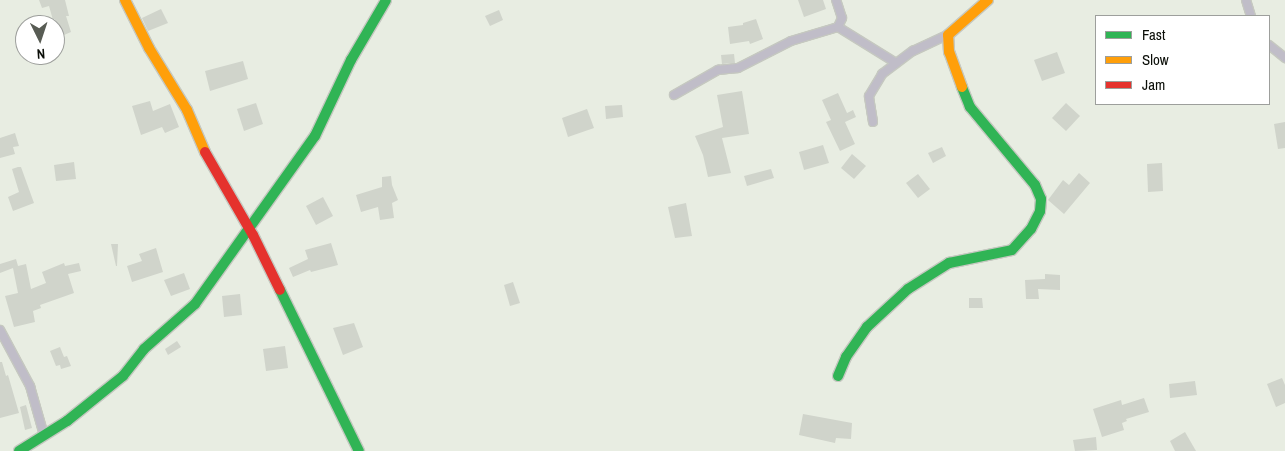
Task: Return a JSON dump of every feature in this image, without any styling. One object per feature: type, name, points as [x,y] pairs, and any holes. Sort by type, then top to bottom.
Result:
[{"type":"street","points":[[125,0],[150,48],[187,110],[219,179],[249,227],[300,328],[326,388],[359,451]]},
{"type":"street","points":[[19,451],[68,421],[123,376],[144,349],[195,304],[315,136],[351,60],[386,0]]},
{"type":"street","points":[[836,0],[842,18],[838,27]]},
{"type":"street","points":[[873,122],[869,96],[875,83],[896,63],[930,42],[948,35],[988,0]]},
{"type":"street","points":[[1246,0],[1251,15]]},
{"type":"street","points":[[674,96],[718,70],[738,68],[791,41],[838,27],[896,63]]},
{"type":"street","points":[[838,376],[846,357],[867,327],[908,289],[934,270],[949,263],[1012,250],[1031,229],[1040,211],[1041,199],[1035,185],[966,100],[949,52],[948,35]]},
{"type":"street","points":[[1270,46],[1285,58]]},
{"type":"street","points":[[0,330],[30,386],[44,435]]},
{"type":"building","points":[[39,0],[65,0],[69,16],[66,16],[71,32],[65,35],[65,15],[52,15],[49,6],[42,8]]},
{"type":"building","points":[[798,0],[823,0],[826,9],[804,17]]},
{"type":"building","points":[[161,9],[168,23],[148,31],[142,18]]},
{"type":"building","points":[[499,10],[503,20],[490,26],[485,16]]},
{"type":"building","points":[[756,19],[763,39],[750,44],[749,41],[730,44],[728,27],[743,25],[743,23]]},
{"type":"building","points":[[1057,52],[1065,73],[1042,81],[1034,60]]},
{"type":"building","points":[[734,54],[735,63],[722,64],[721,55]]},
{"type":"building","points":[[243,61],[248,79],[210,91],[205,71]]},
{"type":"building","points":[[742,91],[749,134],[722,138],[731,173],[708,177],[703,155],[695,136],[723,127],[717,95]]},
{"type":"building","points":[[838,93],[847,113],[853,110],[856,117],[845,122],[855,144],[840,151],[826,122],[831,120],[822,100]]},
{"type":"building","points":[[150,101],[153,111],[170,104],[179,127],[165,133],[162,127],[141,135],[132,106]]},
{"type":"building","points":[[256,103],[263,124],[244,131],[237,109]]},
{"type":"building","points":[[1066,103],[1080,116],[1066,131],[1052,118]]},
{"type":"building","points":[[622,105],[623,117],[606,119],[605,106]]},
{"type":"building","points":[[587,109],[594,128],[568,137],[562,118]]},
{"type":"building","points":[[1285,122],[1285,148],[1278,149],[1274,124]]},
{"type":"building","points":[[15,133],[19,146],[13,147],[15,154],[0,158],[0,138]]},
{"type":"building","points":[[823,145],[829,163],[804,170],[799,152]]},
{"type":"building","points":[[942,147],[946,156],[933,163],[928,153]]},
{"type":"building","points":[[852,154],[866,166],[854,179],[841,168]]},
{"type":"building","points":[[74,162],[76,179],[56,181],[54,165]]},
{"type":"building","points":[[1162,163],[1163,191],[1148,192],[1147,164]]},
{"type":"building","points":[[21,167],[34,203],[13,211],[8,197],[19,192],[12,169]]},
{"type":"building","points":[[771,169],[774,178],[747,186],[744,176]]},
{"type":"building","points":[[1079,173],[1090,183],[1064,214],[1048,200],[1063,180],[1069,185]]},
{"type":"building","points":[[918,174],[930,189],[918,198],[906,183]]},
{"type":"building","points":[[391,176],[392,185],[398,200],[392,203],[394,218],[380,220],[378,207],[361,212],[356,195],[382,187],[382,177]]},
{"type":"building","points":[[323,197],[333,216],[316,225],[306,206]]},
{"type":"building","points":[[686,203],[692,236],[675,238],[668,207]]},
{"type":"building","points":[[331,243],[338,265],[311,272],[310,270],[293,277],[289,268],[308,259],[305,250]]},
{"type":"building","points":[[111,244],[118,244],[117,266],[116,266]]},
{"type":"building","points":[[156,248],[163,272],[132,282],[127,266],[142,261],[139,254]]},
{"type":"building","points":[[16,259],[18,266],[26,264],[31,289],[46,283],[42,272],[64,263],[65,266],[79,263],[81,271],[68,274],[74,293],[40,305],[41,308],[33,311],[35,322],[14,327],[5,296],[18,293],[13,268],[0,273],[0,264]]},
{"type":"building","points":[[184,273],[190,289],[171,296],[164,280]]},
{"type":"building","points":[[1045,274],[1060,275],[1060,290],[1038,289],[1039,299],[1026,299],[1025,280],[1045,279]]},
{"type":"building","points":[[513,282],[520,303],[510,306],[504,285]]},
{"type":"building","points":[[240,294],[242,315],[224,317],[222,296]]},
{"type":"building","points":[[969,298],[982,298],[983,308],[969,308]]},
{"type":"building","points":[[354,323],[363,347],[343,355],[333,328]]},
{"type":"building","points":[[177,341],[181,347],[168,355],[165,349]]},
{"type":"building","points":[[285,346],[288,368],[266,371],[263,349]]},
{"type":"building","points":[[60,347],[64,357],[67,356],[71,366],[61,369],[60,365],[56,366],[50,351]]},
{"type":"building","points":[[0,362],[2,362],[6,376],[8,375],[19,413],[0,418]]},
{"type":"building","points":[[1282,378],[1285,385],[1285,403],[1276,407],[1267,384]]},
{"type":"building","points":[[1195,381],[1197,395],[1170,398],[1169,384]]},
{"type":"building","points":[[1144,398],[1149,412],[1126,419],[1127,421],[1122,423],[1124,430],[1102,437],[1093,409],[1121,400],[1122,405]]},
{"type":"building","points":[[26,405],[32,428],[25,430],[20,407]]},
{"type":"building","points":[[803,414],[852,423],[851,439],[836,438],[835,443],[799,435]]},
{"type":"building","points":[[1185,432],[1196,451],[1175,451],[1170,441]]},
{"type":"building","points":[[1096,437],[1097,450],[1075,451],[1073,440]]},
{"type":"traffic: fast","points":[[19,451],[67,421],[123,376],[144,349],[195,304],[315,136],[351,60],[386,0]]},
{"type":"traffic: fast","points":[[838,376],[846,357],[867,327],[908,289],[949,263],[1012,250],[1031,229],[1040,211],[1041,199],[1035,185],[970,107],[962,87]]},
{"type":"traffic: fast","points":[[280,290],[359,451]]},
{"type":"traffic: slow","points":[[125,0],[149,48],[187,110],[205,152]]},
{"type":"traffic: slow","points":[[962,87],[949,52],[948,35],[988,0]]},
{"type":"traffic: jam","points":[[205,152],[253,235],[280,290]]}]
